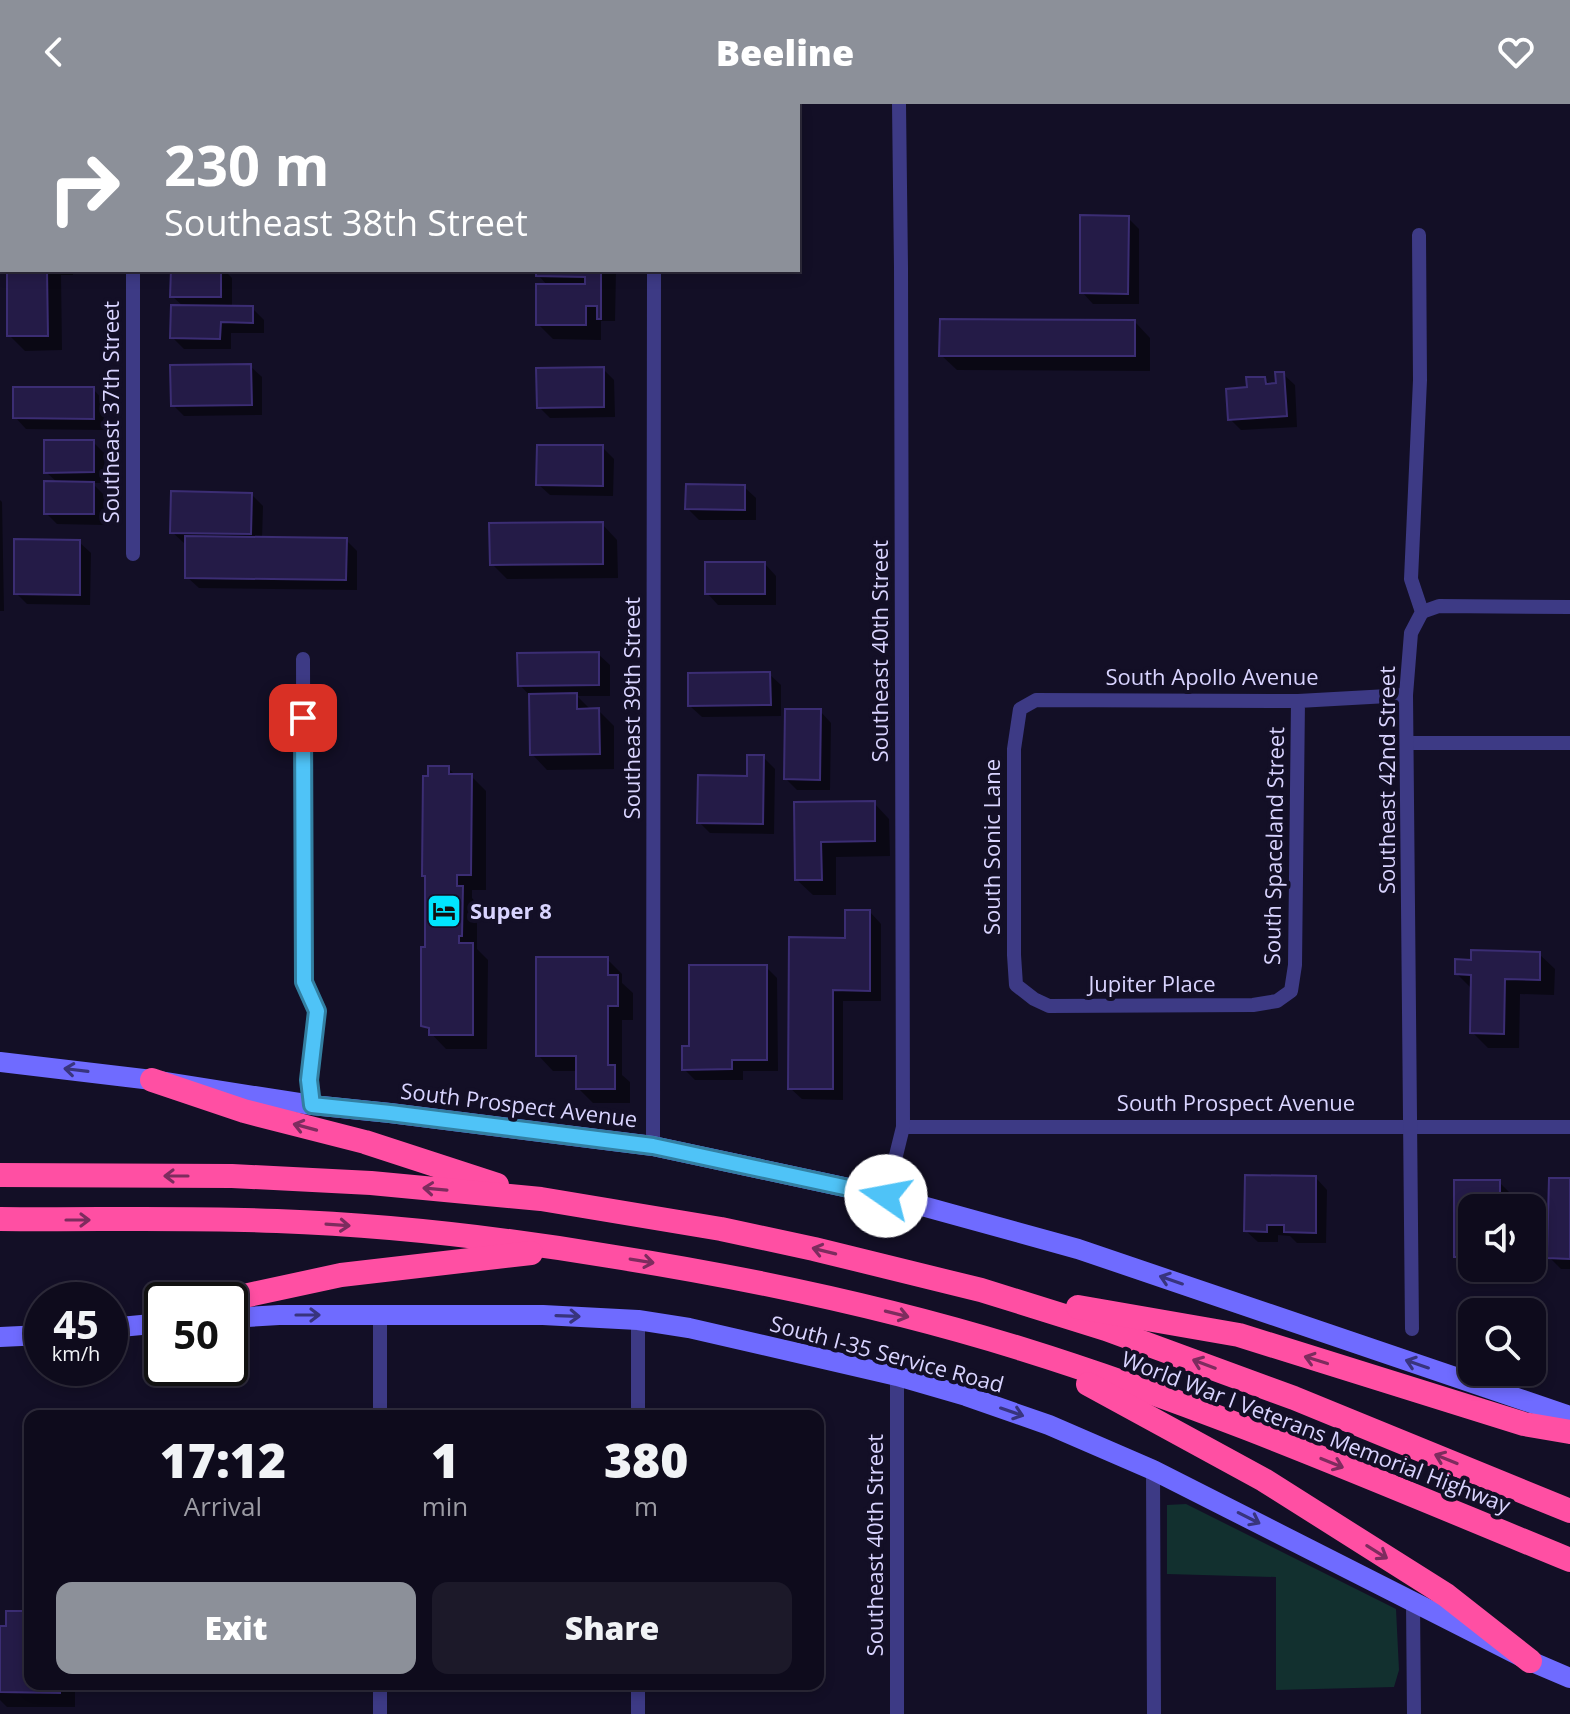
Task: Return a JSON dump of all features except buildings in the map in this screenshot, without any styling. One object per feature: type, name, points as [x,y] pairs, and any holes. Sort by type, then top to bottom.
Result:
[{"type":"highway","points":[[152,1080],[244,1111],[365,1142],[541,1199]]},
{"type":"highway","name":"World War I Veterans Memorial Highway","points":[[0,1175],[232,1176],[371,1183],[541,1199],[721,1229],[814,1249],[1039,1307],[1192,1359],[1455,1462],[1570,1511]]},
{"type":"highway","name":"World War I Veterans Memorial Highway","points":[[0,1219],[277,1221],[493,1239],[660,1264],[777,1286],[900,1315],[1022,1349],[1199,1409],[1570,1560]]},
{"type":"highway","points":[[248,1295],[395,1267],[565,1249]]},
{"type":"highway","points":[[981,1290],[1239,1335],[1524,1424],[1570,1432]]},
{"type":"highway","points":[[1022,1349],[1264,1480],[1446,1595],[1530,1661]]},
{"type":"main road","name":"South Prospect Avenue","points":[[0,1062],[152,1080],[312,1105],[653,1146],[886,1196]]},
{"type":"main road","points":[[886,1196],[1078,1249],[1570,1416]]},
{"type":"main road","name":"South I-35 Service Road","points":[[248,1317],[543,1315],[638,1320],[689,1328],[897,1376],[1049,1425],[1153,1470],[1530,1661],[1570,1678]]},
{"type":"main road","points":[[0,1337],[24,1336]]},
{"type":"street","name":"Southeast 40th Street","points":[[886,1196],[903,1127],[899,104]]},
{"type":"street","points":[[1419,235],[1420,380],[1411,579],[1422,612],[1439,606],[1570,607]]},
{"type":"street","name":"Southeast 37th Street","points":[[133,272],[133,554]]},
{"type":"street","name":"Southeast 39th Street","points":[[653,1146],[654,272]]},
{"type":"street","name":"Southeast 42nd Street","points":[[1412,1329],[1406,695],[1411,633],[1422,612]]},
{"type":"street","points":[[303,659],[304,982],[317,1011],[309,1080],[312,1105]]},
{"type":"street","name":"South Apollo Avenue","points":[[1020,709],[1036,700],[1298,701],[1406,695]]},
{"type":"street","name":"South Spaceland Street","points":[[1291,991],[1295,965],[1298,701]]},
{"type":"street","name":"South Sonic Lane","points":[[1016,985],[1014,749],[1020,709]]},
{"type":"street","points":[[1408,743],[1570,743]]},
{"type":"street","name":"Jupiter Place","points":[[1016,985],[1049,1006],[1253,1005],[1277,1001],[1291,991]]},
{"type":"street","name":"South Prospect Avenue","points":[[903,1127],[1570,1127]]},
{"type":"street","points":[[380,1315],[380,1410]]},
{"type":"street","points":[[638,1320],[638,1410]]},
{"type":"street","name":"Southeast 40th Street","points":[[897,1376],[897,1714]]},
{"type":"street","points":[[1153,1470],[1154,1714]]},
{"type":"street","points":[[1413,1602],[1414,1714]]},
{"type":"street","points":[[380,1690],[380,1714]]},
{"type":"street","points":[[638,1690],[638,1714]]},
{"type":"green space","points":[[1186,1504],[1396,1609],[1399,1670],[1394,1687],[1276,1690],[1276,1577],[1167,1574],[1167,1505]]},
{"type":"place","name":"Super 8","points":[[444,911]]},
{"type":"route","points":[[303,718],[304,982],[317,1011],[309,1080],[312,1105],[653,1146],[886,1196]]}]
